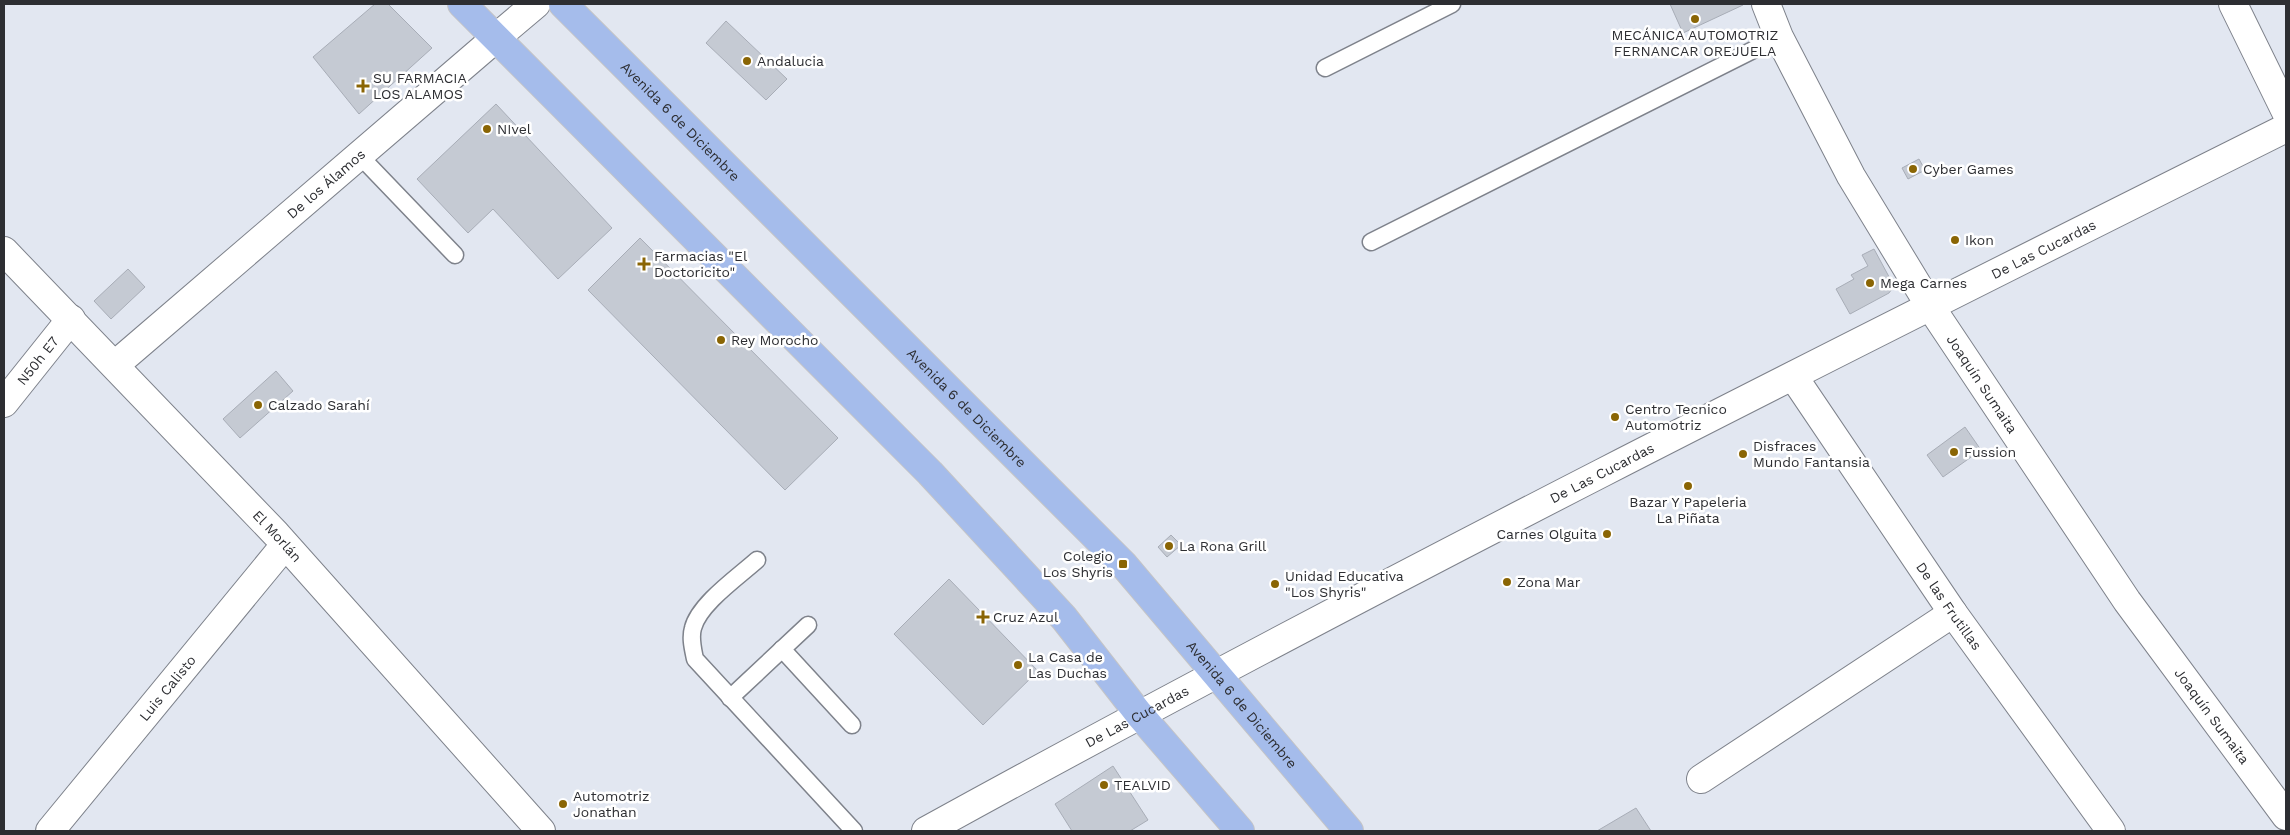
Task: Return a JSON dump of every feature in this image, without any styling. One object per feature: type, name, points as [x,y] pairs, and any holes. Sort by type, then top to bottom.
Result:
[{"type":"main road","points":[[462,4],[930,474],[1064,618],[1139,714],[1240,831]]},
{"type":"main road","name":"Avenida 6 de Diciembre","points":[[563,4],[1123,564],[1349,831]]},
{"type":"street","name":"De los Álamos","points":[[115,365],[536,4]]},
{"type":"street","name":"Joaquín Sumaita","points":[[1766,4],[1779,37],[1851,176],[1930,306],[2126,601],[2286,816]]},
{"type":"street","points":[[2233,4],[2286,112]]},
{"type":"street","name":"De Las Cucardas","points":[[926,831],[1216,673],[1930,306],[2286,128]]},
{"type":"street","name":"El Morlán","points":[[4,251],[285,545],[541,831]]},
{"type":"street","name":"N50h E7","points":[[4,403],[70,319]]},
{"type":"street","name":"De las Frutillas","points":[[1793,376],[2102,829]]},
{"type":"street","name":"Luis Calisto","points":[[50,831],[285,545]]},
{"type":"street","points":[[1701,779],[1953,613]]},
{"type":"lane","points":[[1325,68],[1452,4]]},
{"type":"lane","points":[[1371,242],[1779,37]]},
{"type":"lane","points":[[359,155],[455,255]]},
{"type":"lane","points":[[756,560],[700,612],[693,628],[692,642],[695,659],[854,831]]},
{"type":"lane","points":[[730,698],[808,626]]},
{"type":"lane","points":[[782,649],[852,725]]},
{"type":"building","name":"SU FARMACIA LOS ALAMOS","points":[[375,4],[388,4],[432,48],[359,114],[313,57]]},
{"type":"building","name":"MECÁNICA AUTOMOTRIZ FERNANCAR OREJUELA","points":[[1670,4],[1742,4],[1743,5],[1683,33]]},
{"type":"building","name":"Andalucia","points":[[726,21],[787,79],[766,100],[706,43]]},
{"type":"building","points":[[496,104],[612,228],[558,279],[493,209],[468,233],[417,179]]},
{"type":"building","name":"Cyber Games","points":[[1919,159],[1925,170],[1908,179],[1902,168]]},
{"type":"building","points":[[640,238],[838,438],[785,490],[588,290]]},
{"type":"building","name":"Mega Carnes","points":[[1874,249],[1894,286],[1889,293],[1850,314],[1836,289],[1854,279],[1851,275],[1868,266],[1862,255]]},
{"type":"building","points":[[128,269],[145,287],[111,319],[94,301]]},
{"type":"building","name":"Calzado Sarahí","points":[[276,371],[293,391],[240,438],[223,419]]},
{"type":"building","name":"Fussion","points":[[1965,427],[1981,450],[1943,477],[1927,455]]},
{"type":"building","name":"La Rona Grill","points":[[1171,535],[1181,545],[1167,557],[1158,547]]},
{"type":"building","points":[[949,579],[1038,671],[983,725],[894,634]]},
{"type":"building","name":"TEALVID","points":[[1113,766],[1148,820],[1130,831],[1072,831],[1055,804]]},
{"type":"building","points":[[1636,808],[1651,831],[1597,831]]},
{"type":"place","name":"MECÁNICA AUTOMOTRIZ FERNANCAR OREJUELA","points":[[1695,19]]},
{"type":"place","name":"Andalucia","points":[[747,61]]},
{"type":"place","name":"SU FARMACIA LOS ALAMOS","points":[[363,86]]},
{"type":"place","name":"NIvel","points":[[487,129]]},
{"type":"place","name":"Cyber Games","points":[[1913,169]]},
{"type":"place","name":"Ikon","points":[[1955,240]]},
{"type":"place","name":"Farmacias \"El Doctoricito\"","points":[[644,264]]},
{"type":"place","name":"Mega Carnes","points":[[1870,283]]},
{"type":"place","name":"Rey Morocho","points":[[721,340]]},
{"type":"place","name":"Calzado Sarahí","points":[[258,405]]},
{"type":"place","name":"Centro Tecnico Automotriz","points":[[1615,417]]},
{"type":"place","name":"Fussion","points":[[1954,452]]},
{"type":"place","name":"Disfraces Mundo Fantansia","points":[[1743,454]]},
{"type":"place","name":"Bazar Y Papeleria La Piñata","points":[[1688,486]]},
{"type":"place","name":"Carnes Olguita","points":[[1607,534]]},
{"type":"place","name":"La Rona Grill","points":[[1169,546]]},
{"type":"place","name":"Colegio Los Shyris","points":[[1123,564]]},
{"type":"place","name":"Zona Mar","points":[[1507,582]]},
{"type":"place","name":"Unidad Educativa \"Los Shyris\"","points":[[1275,584]]},
{"type":"place","name":"Cruz Azul","points":[[983,617]]},
{"type":"place","name":"La Casa de Las Duchas","points":[[1018,665]]},
{"type":"place","name":"TEALVID","points":[[1104,785]]},
{"type":"place","name":"Automotriz Jonathan","points":[[563,804]]}]
